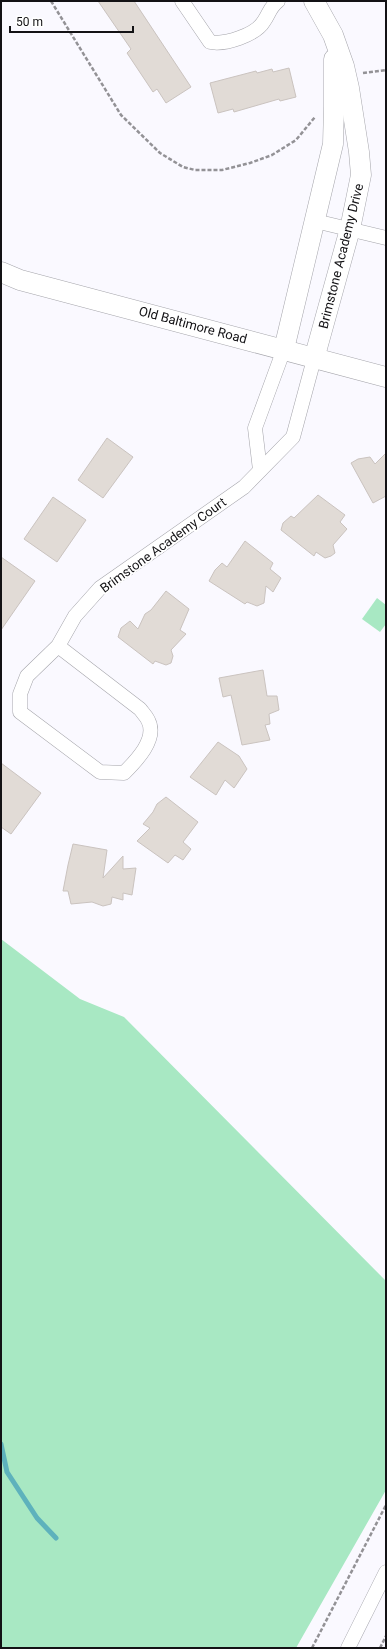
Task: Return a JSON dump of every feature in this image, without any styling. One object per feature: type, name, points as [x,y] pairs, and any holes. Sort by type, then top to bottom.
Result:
[{"type":"street","points":[[182,1],[210,42],[217,44],[245,36],[258,29],[264,22],[272,5],[278,1]]},
{"type":"street","name":"Brimstone Academy Drive","points":[[314,1],[333,35],[347,79],[358,145],[361,175],[350,229],[314,359]]},
{"type":"street","name":"Brimstone Academy Drive","points":[[284,349],[333,144],[333,35]]},
{"type":"street","points":[[315,221],[386,238]]},
{"type":"street","name":"Old Baltimore Road","points":[[1,272],[20,280],[386,377]]},
{"type":"street","points":[[260,470],[255,428],[284,349]]},
{"type":"street","name":"Brimstone Academy Court","points":[[58,646],[140,709],[149,721],[150,730],[147,745],[139,757],[124,773],[100,772],[20,712],[20,694],[27,676],[58,646],[75,616],[100,588],[244,487],[293,437],[314,359]]},
{"type":"street","points":[[348,1648],[386,1572]]},
{"type":"path","points":[[51,1],[121,115],[160,153],[183,167],[195,170],[222,170],[272,156],[296,140],[316,117],[318,111]]},
{"type":"path","points":[[347,79],[363,73],[386,70]]},
{"type":"path","points":[[312,1648],[386,1504]]},
{"type":"path","points":[[380,1648],[386,1636]]},
{"type":"green space","points":[[377,598],[386,605],[386,624],[380,632],[362,619]]},
{"type":"green space","points":[[1,939],[80,999],[124,1017],[386,1281],[386,1490],[296,1648],[1,1648]]},
{"type":"building","points":[[98,1],[134,1],[191,87],[166,103],[157,89],[153,92],[127,53],[131,49]]},
{"type":"building","points":[[289,68],[296,97],[280,101],[279,99],[234,112],[233,109],[218,113],[210,83],[256,71],[257,73],[272,69],[273,72]]},
{"type":"building","points":[[107,438],[133,457],[103,498],[78,480]]},
{"type":"building","points":[[386,453],[386,496],[373,503],[351,463],[358,459],[370,457],[375,464]]},
{"type":"building","points":[[318,495],[345,515],[340,522],[347,529],[333,545],[335,553],[325,558],[316,552],[314,556],[281,530],[283,523],[291,516],[294,518]]},
{"type":"building","points":[[53,497],[86,520],[57,562],[24,539]]},
{"type":"building","points":[[245,541],[273,563],[270,569],[281,578],[273,592],[266,586],[264,603],[257,606],[247,602],[245,604],[209,581],[215,570],[222,563],[227,567]]},
{"type":"building","points":[[1,557],[35,581],[1,630]]},
{"type":"building","points":[[166,591],[189,609],[180,630],[186,634],[171,650],[173,656],[171,663],[166,665],[155,661],[153,664],[118,637],[121,628],[130,621],[138,629],[145,614],[151,610]]},
{"type":"building","points":[[263,670],[267,696],[277,696],[279,710],[269,714],[270,724],[265,725],[270,740],[242,745],[231,695],[223,697],[219,678]]},
{"type":"building","points":[[218,742],[239,756],[247,769],[234,788],[225,780],[216,795],[190,777]]},
{"type":"building","points":[[1,763],[41,793],[11,834],[1,827]]},
{"type":"building","points":[[166,797],[198,822],[183,842],[191,849],[183,860],[175,855],[168,863],[137,841],[150,828],[143,824],[153,812],[157,804]]},
{"type":"building","points":[[73,844],[107,850],[103,878],[123,856],[123,869],[136,868],[132,895],[123,893],[123,900],[112,897],[111,904],[103,906],[92,902],[71,904],[68,891],[63,891]]},
{"type":"waterway","points":[[1,1444],[7,1472],[37,1518],[56,1538]]}]
